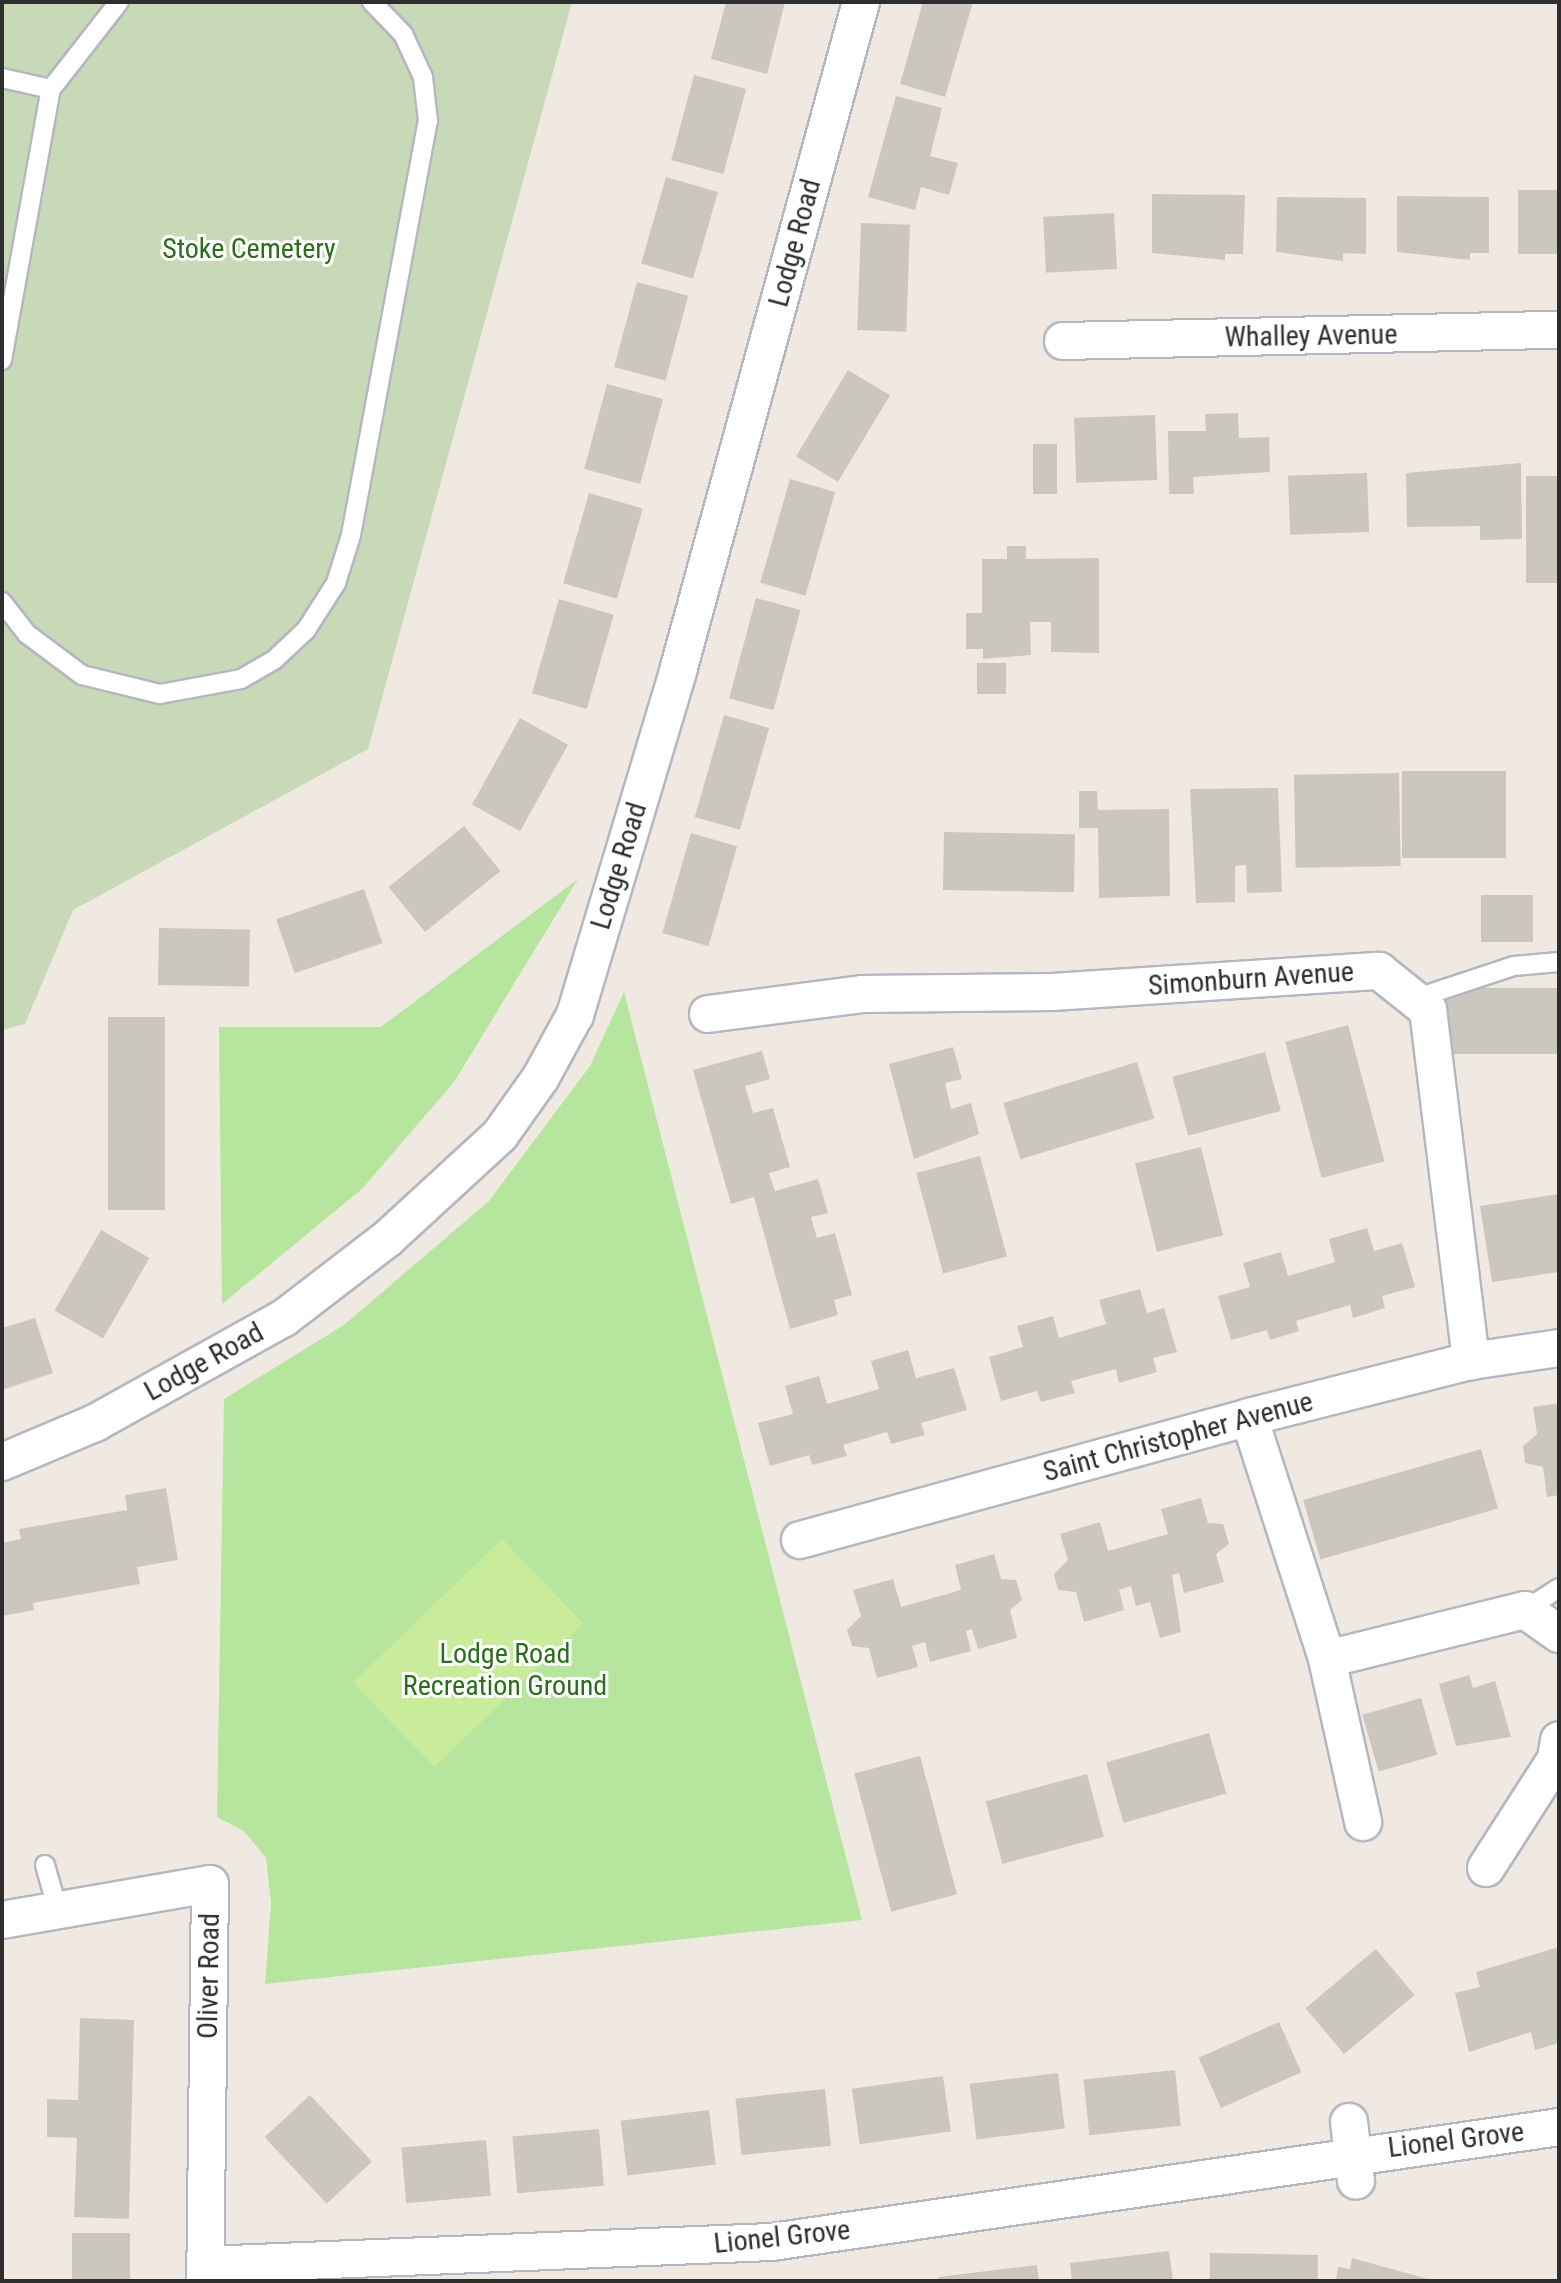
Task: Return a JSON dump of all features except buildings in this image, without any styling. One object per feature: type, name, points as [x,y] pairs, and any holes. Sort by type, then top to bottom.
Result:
[{"type":"street","name":"Lodge Road","points":[[2,1462],[95,1423],[284,1318],[387,1239],[500,1135],[541,1077],[575,1015],[678,671],[861,2]]},
{"type":"street","name":"Whalley Avenue","points":[[1063,341],[1559,330]]},
{"type":"street","name":"Simonburn Avenue","points":[[708,1014],[862,994],[1052,992],[1379,971],[1428,1010],[1471,1361]]},
{"type":"street","name":"Saint Christopher Avenue","points":[[800,1540],[1249,1417],[1471,1361],[1559,1348]]},
{"type":"street","points":[[1249,1417],[1327,1659],[1363,1822]]},
{"type":"street","points":[[1327,1659],[1525,1610],[1559,1634]]},
{"type":"street","points":[[1486,1868],[1556,1759],[1559,1740]]},
{"type":"street","name":"Oliver Road","points":[[2,1920],[57,1907],[210,1884],[206,2273]]},
{"type":"street","name":"Lionel Grove","points":[[206,2273],[772,2242],[1352,2152],[1559,2127]]},
{"type":"lane","points":[[2,360],[51,89],[119,2]]},
{"type":"lane","points":[[2,602],[27,634],[82,675],[160,694],[241,679],[274,660],[306,630],[336,583],[351,535],[427,134],[423,77],[403,34],[372,2]]},
{"type":"lane","points":[[2,78],[51,89]]},
{"type":"lane","points":[[1414,999],[1514,966],[1559,962]]},
{"type":"lane","points":[[1525,1610],[1559,1588]]},
{"type":"lane","points":[[45,1865],[57,1907]]},
{"type":"green space","name":"Stoke Cemetery","points":[[2,2],[572,2],[368,749],[73,910],[25,1024],[2,1030]]},
{"type":"green space","points":[[578,879],[454,1082],[362,1189],[222,1304],[219,1027],[381,1027]]},
{"type":"green space","name":"Lodge Road Recreation Ground","points":[[624,992],[862,1920],[265,1984],[271,1903],[266,1858],[244,1831],[217,1817],[224,1399],[344,1325],[489,1201],[590,1066]]},
{"type":"green space","points":[[502,1539],[583,1623],[434,1767],[353,1683]]}]
